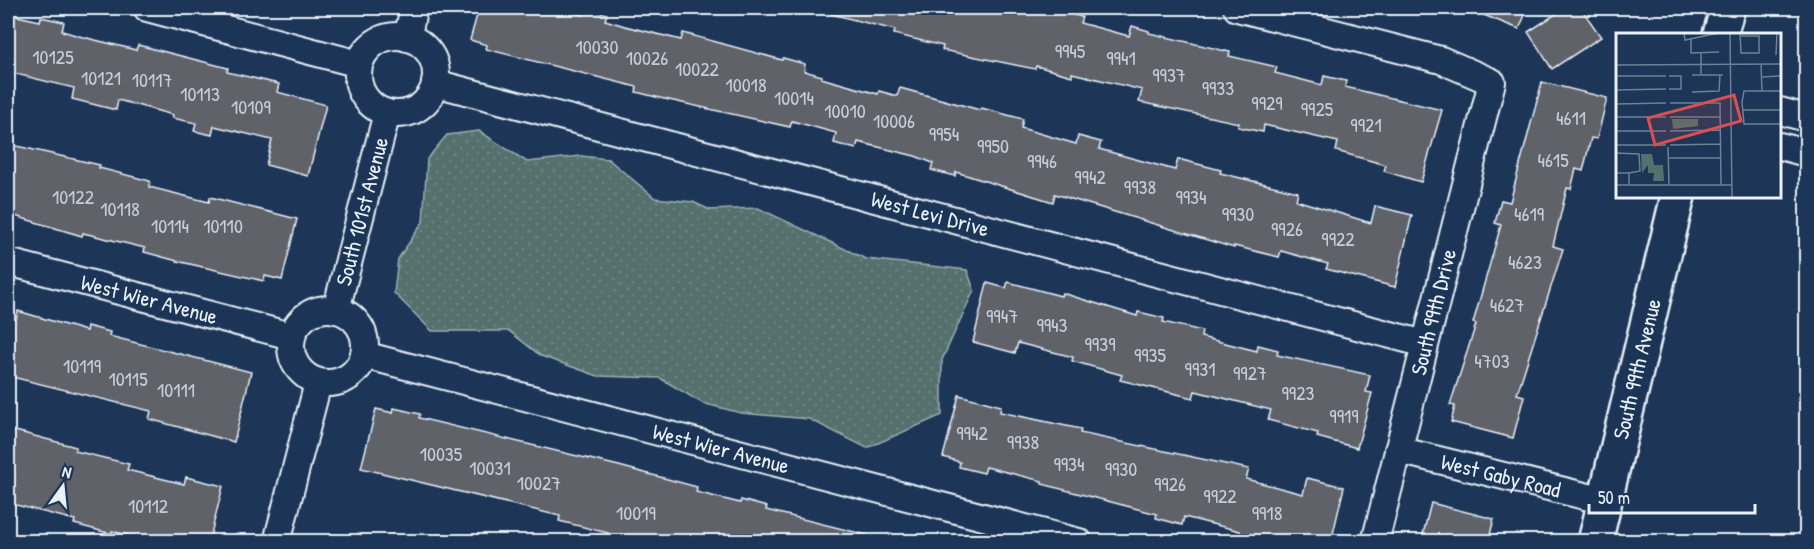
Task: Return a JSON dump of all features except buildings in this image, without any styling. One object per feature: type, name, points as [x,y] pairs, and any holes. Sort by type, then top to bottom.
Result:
[{"type":"main road","points":[[1720,33],[1728,8]]},
{"type":"main road","name":"South 99th Avenue","points":[[1595,542],[1678,198]]},
{"type":"street","points":[[147,8],[359,64]]},
{"type":"street","points":[[407,38],[414,8]]},
{"type":"street","name":"South 99th Drive","points":[[1237,8],[1441,60],[1491,82],[1375,542]]},
{"type":"street","points":[[407,38],[418,42],[433,60],[435,84],[430,95],[411,111],[387,113],[375,108],[360,88],[359,64],[368,49],[382,39],[407,38]]},
{"type":"street","name":"West Levi Drive","points":[[435,84],[1425,344]]},
{"type":"street","points":[[1781,112],[1806,118]]},
{"type":"street","name":"South 101st Avenue","points":[[336,310],[387,113]]},
{"type":"street","points":[[1781,147],[1806,153]]},
{"type":"street","name":"West Wier Avenue","points":[[8,262],[291,336]]},
{"type":"street","points":[[336,310],[346,313],[360,327],[365,346],[364,355],[361,365],[347,379],[328,384],[318,383],[307,378],[292,360],[291,336],[304,317],[314,311],[336,310]]},
{"type":"street","name":"West Wier Avenue","points":[[364,355],[1079,542]]},
{"type":"street","points":[[277,542],[318,383]]},
{"type":"street","name":"West Gaby Road","points":[[1398,450],[1605,501]]},
{"type":"green space","points":[[479,131],[527,162],[581,156],[608,159],[655,198],[693,202],[710,210],[758,208],[866,259],[967,270],[974,290],[942,360],[942,415],[867,448],[809,419],[741,413],[702,403],[660,378],[598,376],[541,356],[509,331],[432,331],[394,293],[398,259],[423,222],[427,159],[447,135]]}]
